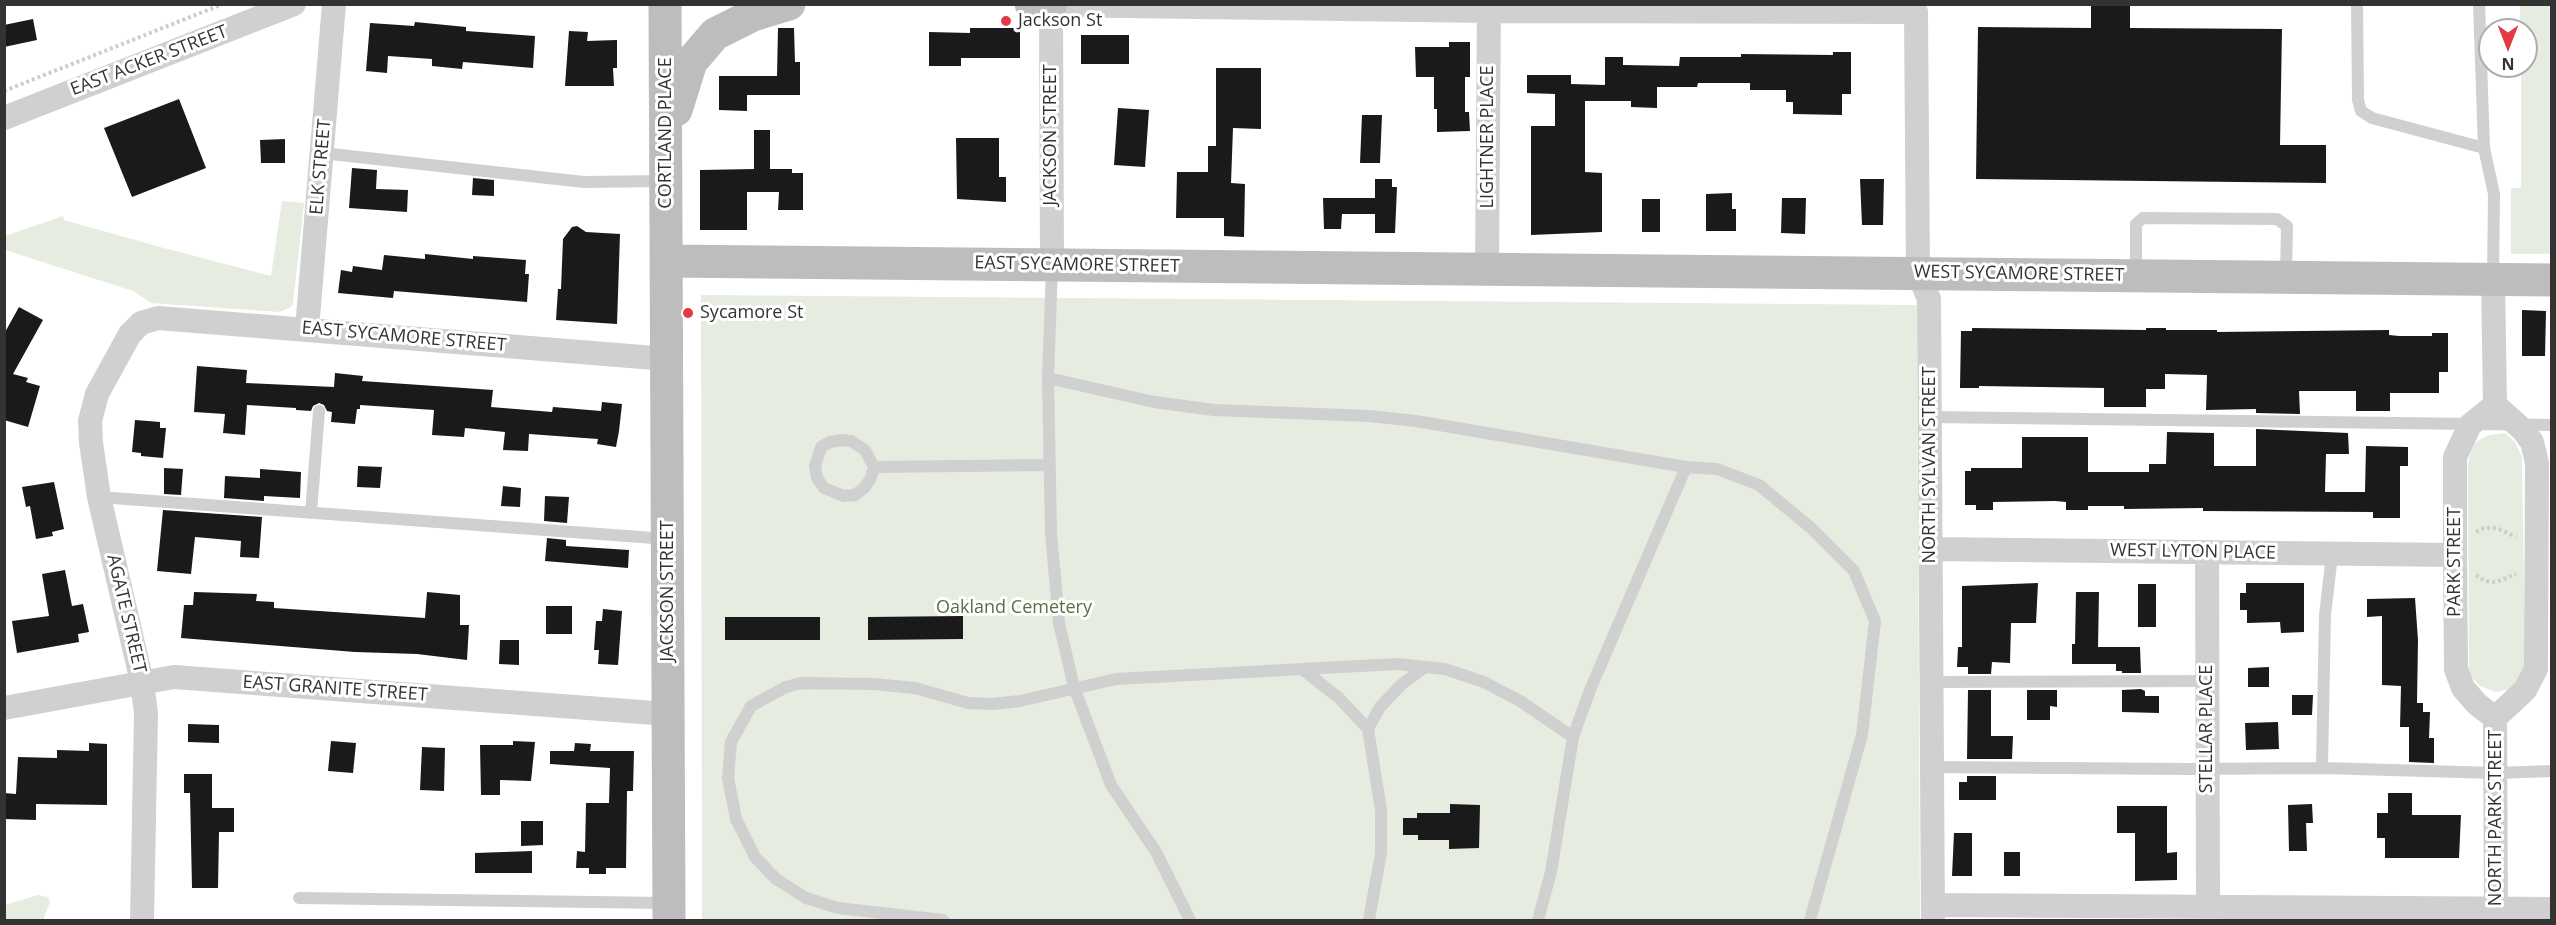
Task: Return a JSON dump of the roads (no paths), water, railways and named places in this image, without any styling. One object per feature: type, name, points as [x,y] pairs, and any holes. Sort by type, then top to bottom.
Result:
[{"type":"street","name":"EAST ACKER STREET","points":[[4,118],[294,4]]},
{"type":"street","name":"ELK STREET","points":[[307,329],[334,4]]},
{"type":"street","name":"CORTLAND PLACE","points":[[665,4],[668,261]]},
{"type":"street","points":[[667,140],[691,62],[715,34],[753,15],[789,4]]},
{"type":"street","points":[[1031,4],[1489,8],[1916,8]]},
{"type":"street","name":"JACKSON STREET","points":[[1051,5],[1052,265]]},
{"type":"street","name":"LIGHTNER PLACE","points":[[1486,269],[1489,8]]},
{"type":"street","name":"NORTH SYLVAN STREET","points":[[1916,8],[1918,273],[1929,299],[1933,913]]},
{"type":"street","name":"JACKSON STREET","points":[[668,261],[668,912]]},
{"type":"street","name":"EAST SYCAMORE STREET","points":[[668,261],[1486,269]]},
{"type":"street","name":"WEST SYCAMORE STREET","points":[[1486,269],[2552,280]]},
{"type":"street","points":[[2493,279],[2495,405]]},
{"type":"street","name":"EAST SYCAMORE STREET","points":[[141,323],[158,318],[667,359]]},
{"type":"street","name":"AGATE STREET","points":[[141,323],[130,334],[97,394],[90,421],[99,497],[142,682],[146,713],[142,921]]},
{"type":"street","name":"PARK STREET","points":[[2495,405],[2470,424],[2455,457],[2456,669],[2463,688],[2477,704],[2495,718]]},
{"type":"street","name":"NORTH PARK STREET","points":[[2495,405],[2532,442],[2537,463],[2544,555],[2536,669],[2525,690],[2495,718],[2496,915]]},
{"type":"street","name":"WEST LYTON PLACE","points":[[1930,549],[2455,555]]},
{"type":"street","name":"STELLAR PLACE","points":[[2207,552],[2208,906]]},
{"type":"street","name":"EAST GRANITE STREET","points":[[4,708],[174,677],[668,714]]},
{"type":"street","points":[[1933,913],[2208,906],[2496,915],[2552,909]]},
{"type":"lane","points":[[2357,4],[2358,100],[2361,111],[2372,118],[2484,148]]},
{"type":"lane","points":[[2479,4],[2484,148],[2494,194],[2493,279]]},
{"type":"lane","points":[[322,153],[584,182],[667,181]]},
{"type":"lane","points":[[2136,275],[2136,224],[2143,218],[2277,219],[2287,226],[2286,277]]},
{"type":"lane","points":[[1052,265],[1048,378],[1051,533],[1059,623],[1074,687],[1111,785],[1156,852],[1190,921]]},
{"type":"lane","points":[[1048,378],[1154,402],[1214,410],[1369,416],[1686,467],[1717,469],[1759,485],[1810,527],[1854,571],[1875,621],[1862,735],[1810,921]]},
{"type":"lane","points":[[311,513],[319,411]]},
{"type":"lane","points":[[1930,417],[2552,425]]},
{"type":"lane","points":[[842,440],[851,441],[865,450],[874,467],[871,478],[864,488],[855,495],[844,496],[824,488],[817,478],[815,466],[821,447],[830,442],[842,440]]},
{"type":"lane","points":[[874,467],[1050,465]]},
{"type":"lane","points":[[1538,921],[1551,872],[1573,737],[1590,690],[1686,467]]},
{"type":"lane","points":[[99,497],[668,539]]},
{"type":"lane","points":[[2322,768],[2325,615],[2332,555]]},
{"type":"lane","points":[[943,921],[838,908],[806,898],[776,879],[755,857],[736,819],[728,778],[731,742],[751,706],[786,687],[801,683],[874,684],[915,688],[968,703],[992,704],[1020,701],[1116,678],[1397,664],[1445,669],[1484,682],[1520,701],[1573,737]]},
{"type":"lane","points":[[1368,729],[1380,707],[1401,685],[1425,667]]},
{"type":"lane","points":[[1302,669],[1339,698],[1368,729],[1382,810],[1382,854],[1369,921]]},
{"type":"lane","points":[[1931,682],[2207,681]]},
{"type":"lane","points":[[1932,766],[2322,768],[2496,773],[2552,771]]},
{"type":"lane","points":[[298,898],[668,912]]},
{"type":"place","name":"Jackson St","points":[[1006,21]]},
{"type":"place","name":"Sycamore St","points":[[688,313]]},
{"type":"park label","name":"Oakland Cemetery","points":[[1014,608]]}]
